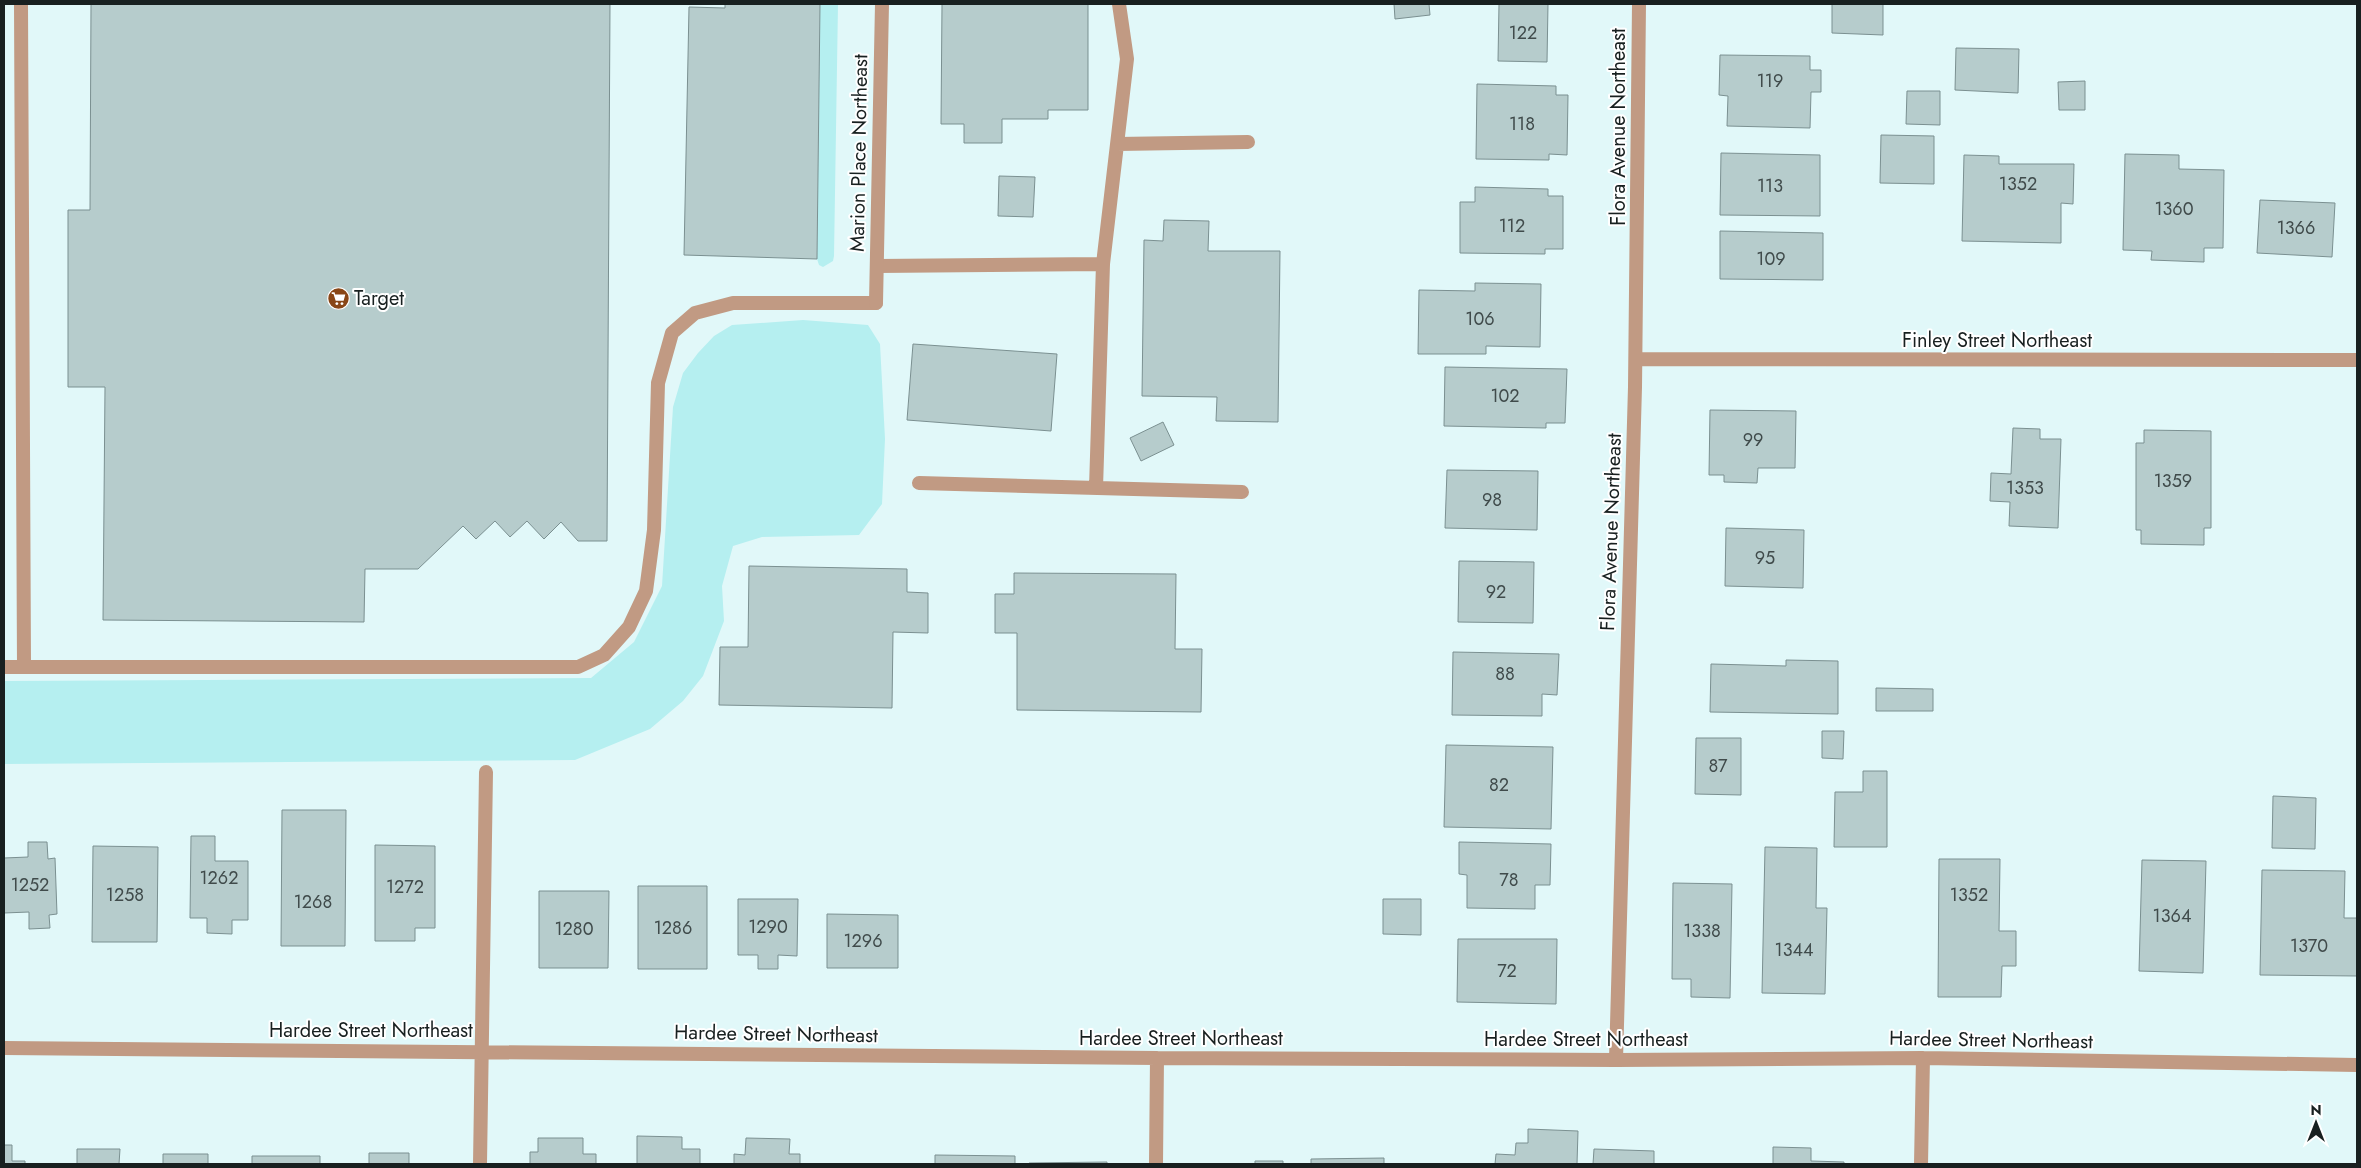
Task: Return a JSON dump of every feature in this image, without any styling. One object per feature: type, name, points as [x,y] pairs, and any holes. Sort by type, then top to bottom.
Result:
[{"type":"street","points":[[4,667],[24,667],[21,4]]},
{"type":"street","name":"Marion Place Northeast","points":[[24,667],[578,667],[604,655],[629,627],[646,591],[654,530],[658,383],[672,333],[695,313],[733,302],[876,303],[882,4]]},
{"type":"street","points":[[1096,488],[1103,264],[1127,59],[1119,4]]},
{"type":"street","name":"Flora Avenue Northeast","points":[[1616,1060],[1636,359],[1639,4]]},
{"type":"street","points":[[1117,144],[1248,142]]},
{"type":"street","points":[[877,266],[1103,264]]},
{"type":"street","name":"Finley Street Northeast","points":[[1636,359],[2357,360]]},
{"type":"street","points":[[919,483],[1242,492]]},
{"type":"street","points":[[480,1164],[486,772]]},
{"type":"street","name":"Hardee Street Northeast","points":[[4,1048],[1157,1058],[1616,1060],[1923,1058],[2357,1064]]},
{"type":"street","points":[[1156,1164],[1157,1058]]},
{"type":"street","points":[[1921,1164],[1923,1058]]},
{"type":"shaded area","points":[[820,4],[838,4],[834,256],[833,261],[823,267],[819,265],[817,259]]},
{"type":"shaded area","points":[[803,320],[868,325],[880,344],[885,439],[882,504],[859,535],[762,537],[733,546],[722,586],[724,621],[703,676],[683,701],[650,729],[575,760],[4,764],[4,681],[591,678],[634,642],[662,586],[673,407],[683,373],[714,336],[732,325]]},
{"type":"building","name":"Target","points":[[91,4],[610,4],[607,541],[578,541],[561,522],[544,539],[527,521],[510,537],[495,521],[476,539],[463,526],[418,569],[365,569],[364,622],[103,620],[105,387],[68,387],[68,210],[90,210]]},
{"type":"building","points":[[725,4],[820,4],[817,259],[684,255],[689,7],[725,8]]},
{"type":"building","points":[[942,4],[1088,4],[1088,110],[1048,110],[1048,119],[1002,119],[1002,143],[964,143],[964,124],[941,124]]},
{"type":"building","points":[[1394,4],[1429,4],[1430,15],[1395,19]]},
{"type":"building","points":[[1499,4],[1548,4],[1547,62],[1498,61]]},
{"type":"building","points":[[1832,4],[1883,4],[1883,35],[1832,33]]},
{"type":"building","points":[[1956,48],[2019,49],[2018,93],[1955,90]]},
{"type":"building","points":[[1720,55],[1810,56],[1810,70],[1821,70],[1821,92],[1811,92],[1810,128],[1727,126],[1728,96],[1719,95]]},
{"type":"building","points":[[2085,81],[2085,110],[2059,110],[2058,82]]},
{"type":"building","points":[[1477,84],[1556,86],[1556,95],[1568,95],[1567,155],[1549,154],[1549,160],[1476,159]]},
{"type":"building","points":[[1907,91],[1940,91],[1940,125],[1906,124]]},
{"type":"building","points":[[1881,135],[1934,136],[1934,184],[1880,183]]},
{"type":"building","points":[[1721,153],[1820,155],[1820,216],[1720,215]]},
{"type":"building","points":[[2125,154],[2179,155],[2179,169],[2224,170],[2223,248],[2204,248],[2204,262],[2151,260],[2152,251],[2123,250]]},
{"type":"building","points":[[1964,155],[1999,156],[1999,164],[2074,164],[2073,204],[2061,203],[2061,243],[1962,241]]},
{"type":"building","points":[[999,176],[1035,177],[1033,217],[998,216]]},
{"type":"building","points":[[1475,187],[1548,189],[1548,196],[1563,196],[1563,249],[1545,249],[1545,254],[1460,253],[1460,202],[1475,202]]},
{"type":"building","points":[[2260,200],[2335,203],[2332,257],[2257,253]]},
{"type":"building","points":[[1164,220],[1209,221],[1208,251],[1280,251],[1278,422],[1216,421],[1217,397],[1142,396],[1144,240],[1163,241]]},
{"type":"building","points":[[1720,231],[1823,233],[1823,280],[1720,279]]},
{"type":"building","points":[[1475,283],[1541,284],[1540,347],[1486,346],[1486,354],[1418,354],[1419,290],[1475,291]]},
{"type":"building","points":[[913,344],[1057,354],[1051,431],[907,420]]},
{"type":"building","points":[[1445,367],[1567,369],[1565,423],[1546,423],[1546,428],[1444,426]]},
{"type":"building","points":[[1710,410],[1796,411],[1795,468],[1758,468],[1757,483],[1724,482],[1724,475],[1709,475]]},
{"type":"building","points":[[1163,422],[1174,445],[1141,461],[1130,438]]},
{"type":"building","points":[[2013,428],[2040,429],[2040,439],[2061,439],[2058,528],[2009,526],[2010,502],[1990,501],[1991,473],[2011,474]]},
{"type":"building","points":[[2144,430],[2211,431],[2211,528],[2204,528],[2204,545],[2141,544],[2141,530],[2136,530],[2136,443],[2144,443]]},
{"type":"building","points":[[1447,470],[1538,471],[1537,530],[1445,528]]},
{"type":"building","points":[[1726,528],[1804,530],[1803,588],[1725,586]]},
{"type":"building","points":[[1459,561],[1534,562],[1533,623],[1458,622]]},
{"type":"building","points":[[749,566],[907,569],[907,592],[928,593],[928,633],[893,632],[892,708],[719,705],[720,647],[748,647]]},
{"type":"building","points":[[1014,573],[1176,574],[1175,649],[1202,649],[1201,712],[1017,710],[1017,633],[995,633],[995,594],[1014,594]]},
{"type":"building","points":[[1453,652],[1559,654],[1557,695],[1542,694],[1542,716],[1452,715]]},
{"type":"building","points":[[1786,660],[1838,661],[1838,714],[1710,712],[1711,664],[1786,666]]},
{"type":"building","points":[[1876,688],[1933,689],[1933,711],[1876,711]]},
{"type":"building","points":[[1822,731],[1844,731],[1843,759],[1822,758]]},
{"type":"building","points":[[1696,738],[1741,738],[1741,795],[1695,794]]},
{"type":"building","points":[[1446,745],[1553,747],[1551,829],[1444,827]]},
{"type":"building","points":[[1863,771],[1887,771],[1887,847],[1834,847],[1835,792],[1863,792]]},
{"type":"building","points":[[2273,796],[2316,798],[2315,849],[2272,848]]},
{"type":"building","points":[[282,810],[346,810],[345,946],[281,946]]},
{"type":"building","points":[[191,836],[215,836],[215,861],[248,861],[248,920],[232,920],[232,934],[207,933],[207,918],[190,918]]},
{"type":"building","points":[[28,842],[47,842],[48,859],[55,858],[57,914],[49,915],[50,928],[29,929],[29,912],[4,913],[4,858],[28,857]]},
{"type":"building","points":[[1459,842],[1551,844],[1550,885],[1535,885],[1535,909],[1467,908],[1467,875],[1459,874]]},
{"type":"building","points":[[375,845],[435,846],[435,928],[415,928],[415,941],[375,941]]},
{"type":"building","points":[[93,846],[158,847],[157,942],[92,942]]},
{"type":"building","points":[[1765,847],[1817,848],[1816,908],[1827,908],[1825,994],[1762,993]]},
{"type":"building","points":[[1939,859],[2000,859],[1999,931],[2016,931],[2016,966],[2002,966],[2001,997],[1938,997]]},
{"type":"building","points":[[2142,860],[2206,861],[2203,973],[2139,971]]},
{"type":"building","points":[[2262,870],[2345,871],[2344,918],[2357,918],[2357,976],[2260,975]]},
{"type":"building","points":[[1673,883],[1732,884],[1730,998],[1691,997],[1691,979],[1672,979]]},
{"type":"building","points":[[638,886],[707,886],[707,969],[638,969]]},
{"type":"building","points":[[539,891],[609,891],[608,968],[539,968]]},
{"type":"building","points":[[738,899],[798,899],[797,956],[778,955],[778,969],[758,969],[758,955],[738,955]]},
{"type":"building","points":[[1383,899],[1421,899],[1421,935],[1383,934]]},
{"type":"building","points":[[827,914],[898,915],[898,968],[827,968]]},
{"type":"building","points":[[1458,939],[1557,939],[1556,1004],[1457,1002]]},
{"type":"building","points":[[1528,1129],[1578,1131],[1577,1164],[1495,1164],[1496,1154],[1515,1155],[1516,1143],[1528,1143]]},
{"type":"building","points":[[637,1136],[682,1137],[682,1149],[700,1149],[700,1164],[637,1164]]},
{"type":"building","points":[[538,1138],[583,1138],[583,1154],[596,1154],[596,1164],[530,1164],[530,1152],[538,1152]]},
{"type":"building","points":[[746,1138],[790,1139],[789,1154],[800,1154],[800,1164],[734,1164],[734,1154],[745,1155]]},
{"type":"building","points":[[4,1145],[12,1145],[12,1161],[25,1161],[25,1164],[4,1164]]},
{"type":"building","points":[[1773,1147],[1811,1148],[1811,1161],[1844,1162],[1844,1164],[1773,1164]]},
{"type":"building","points":[[77,1149],[120,1149],[119,1164],[77,1164]]},
{"type":"building","points":[[1594,1149],[1654,1151],[1654,1164],[1593,1164]]},
{"type":"building","points":[[369,1153],[409,1153],[409,1164],[369,1164]]},
{"type":"building","points":[[163,1154],[208,1154],[208,1164],[163,1164]]},
{"type":"building","points":[[935,1155],[1015,1156],[1015,1164],[935,1164]]},
{"type":"building","points":[[252,1156],[320,1156],[320,1164],[252,1164]]},
{"type":"building","points":[[1384,1158],[1384,1164],[1311,1164],[1311,1159]]},
{"type":"building","points":[[1255,1161],[1283,1161],[1283,1164],[1255,1164]]},
{"type":"building","points":[[1107,1162],[1107,1164],[1029,1164],[1029,1163]]},
{"type":"place","name":"Target","points":[[338,298]]}]
